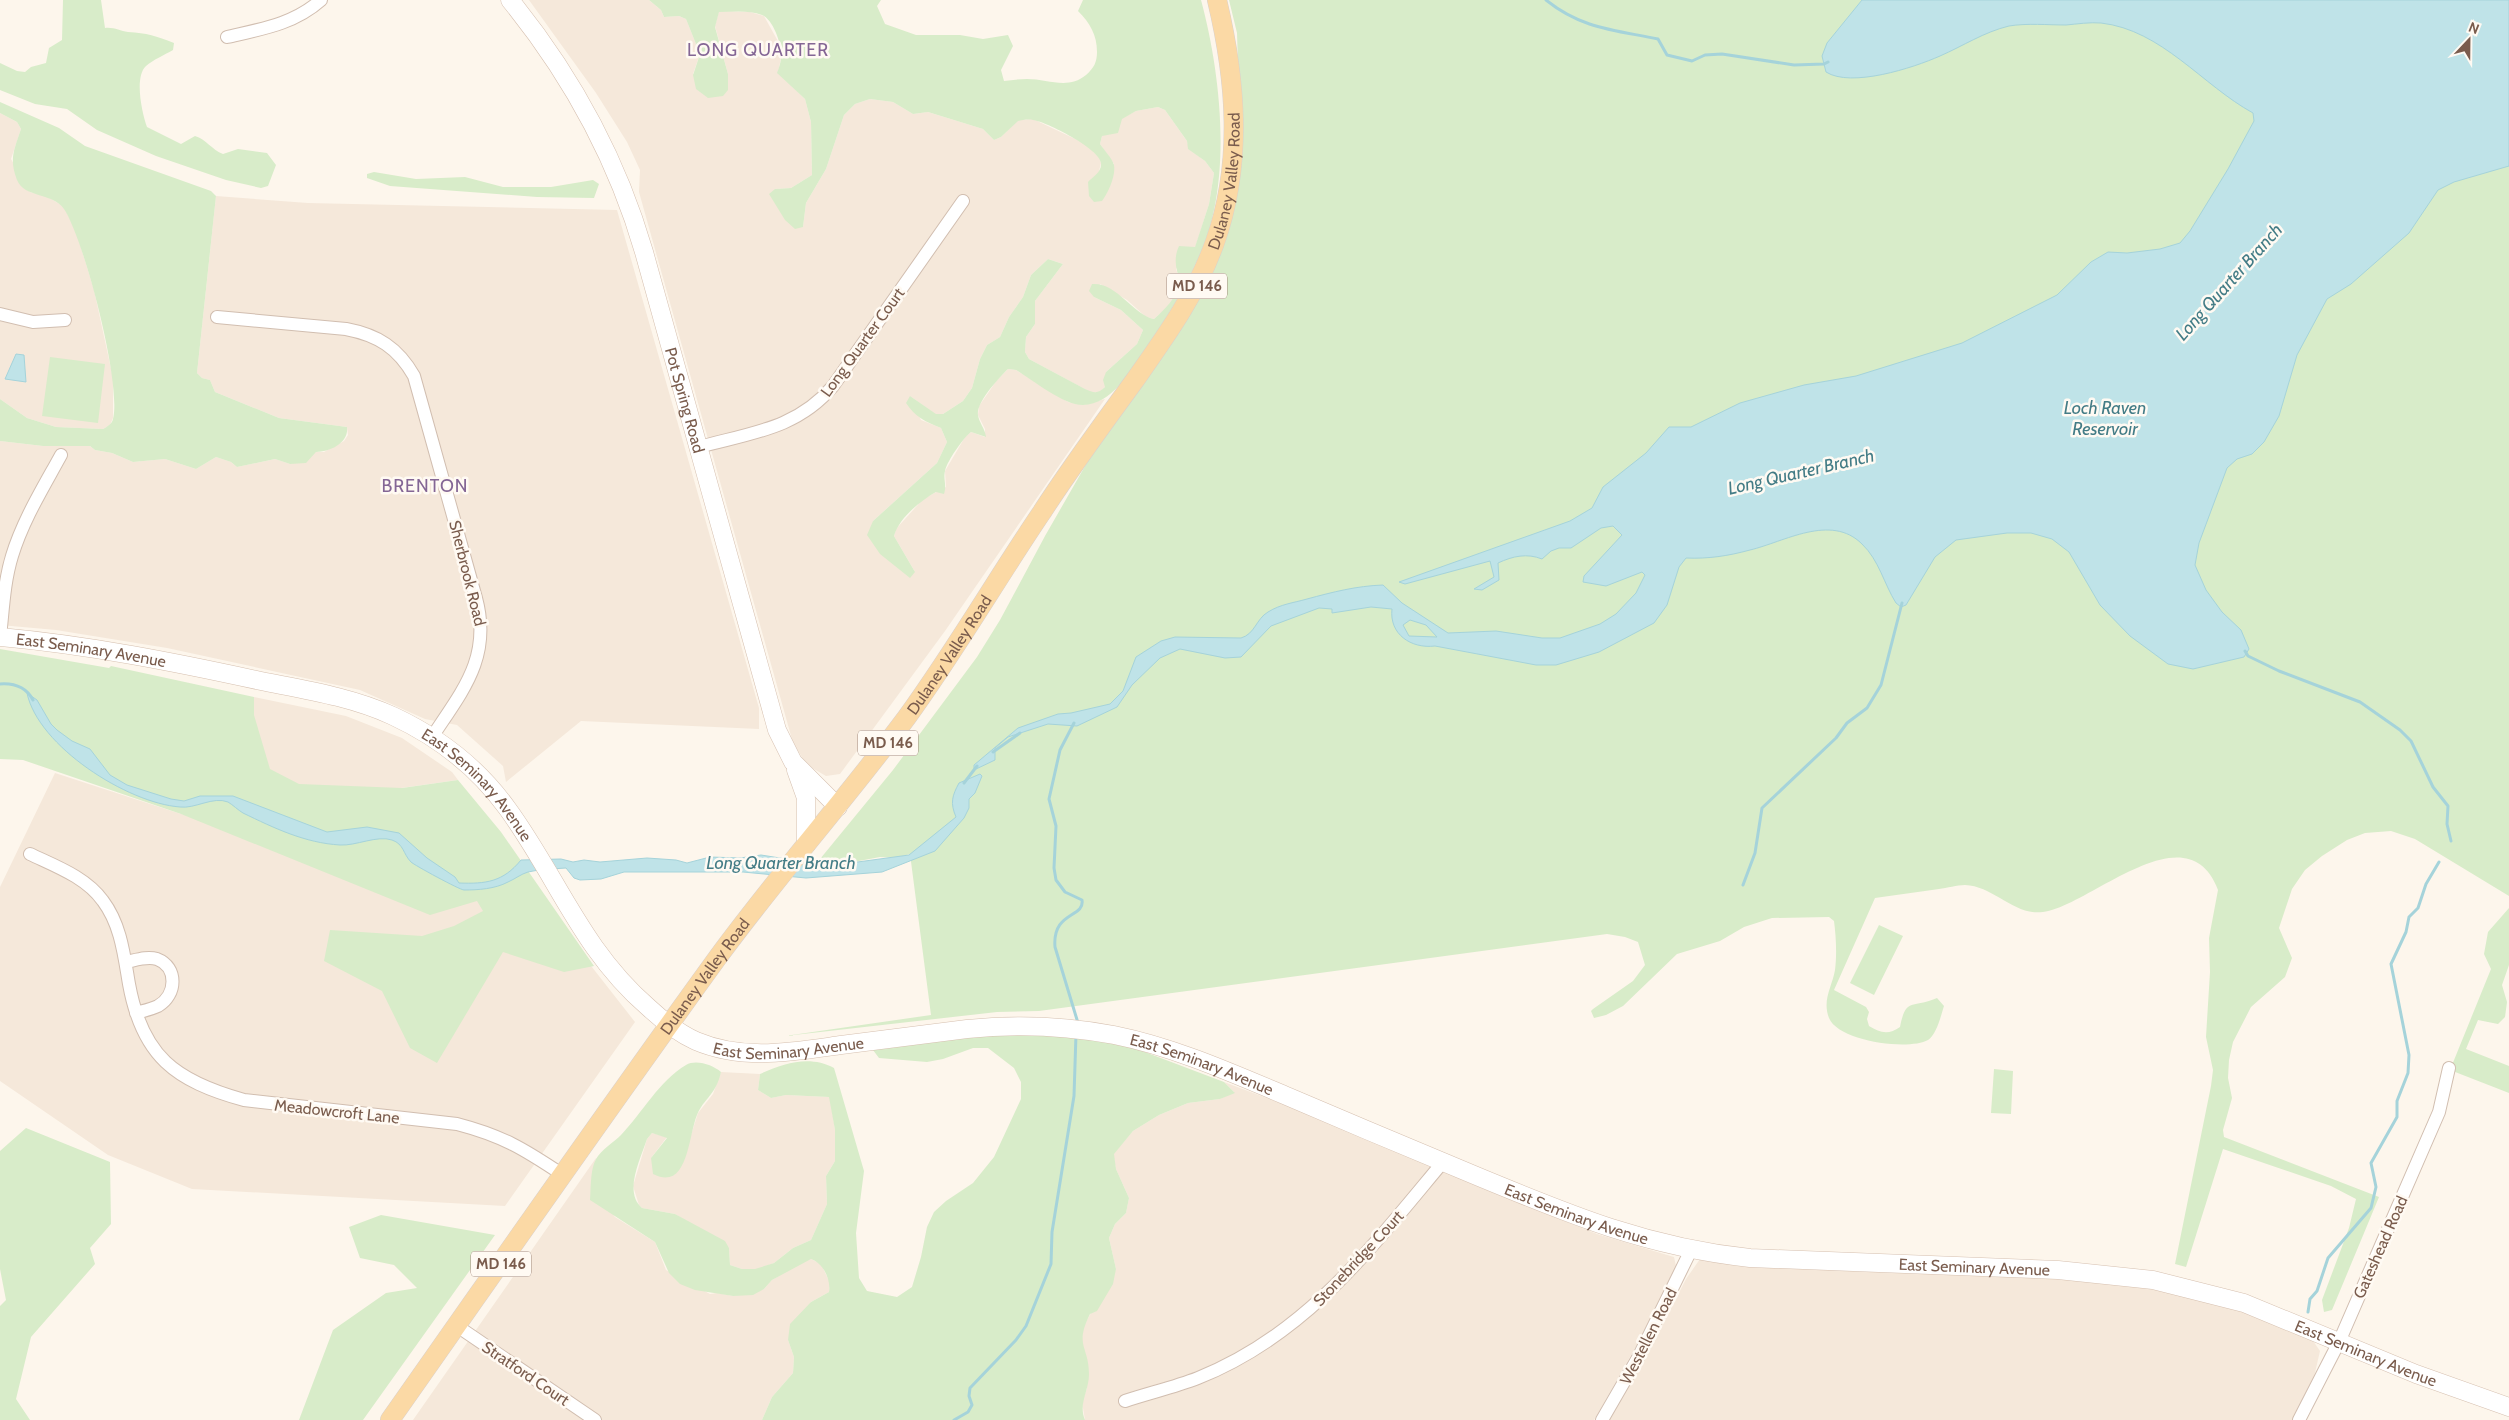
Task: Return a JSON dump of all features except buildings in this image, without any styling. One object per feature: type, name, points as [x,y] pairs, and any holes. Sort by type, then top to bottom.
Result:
[{"type":"main road","name":"Dulaney Valley Road","points":[[390,1420],[670,1025],[776,881],[838,807],[935,677],[1045,507],[1164,339],[1198,285],[1224,214],[1233,158],[1234,102],[1231,65],[1217,0]]},
{"type":"street","points":[[228,37],[288,21],[301,15],[321,0]]},
{"type":"street","name":"Pot Spring Road","points":[[510,0],[569,81],[595,128],[619,180],[635,223],[774,719],[784,747],[793,762],[838,807]]},
{"type":"street","name":"Long Quarter Court","points":[[698,447],[789,421],[817,403],[833,386],[964,201]]},
{"type":"street","points":[[0,314],[34,322],[66,320]]},
{"type":"street","name":"Sherbrook Road","points":[[217,317],[346,329],[366,334],[394,349],[414,376],[478,604],[482,630],[474,669],[432,737]]},
{"type":"street","points":[[0,637],[7,581],[15,546],[31,510],[61,455]]},
{"type":"street","name":"East Seminary Avenue","points":[[0,637],[76,645],[166,660],[334,696],[376,709],[432,737],[461,759],[492,790],[508,810],[594,949],[609,969],[643,1003],[670,1025],[700,1043],[737,1053],[781,1053],[984,1027],[1077,1030],[1129,1038],[1179,1053],[1597,1225],[1645,1240],[1690,1250],[1770,1259],[2058,1270],[2146,1279],[2199,1290],[2244,1303],[2444,1385],[2509,1407]]},
{"type":"street","points":[[793,762],[806,798],[806,845]]},
{"type":"street","name":"Meadowcroft Lane","points":[[30,854],[78,878],[103,900],[113,917],[126,962],[136,1013],[153,1050],[166,1064],[186,1078],[222,1094],[273,1104],[457,1124],[504,1138],[563,1175]]},
{"type":"street","points":[[126,962],[147,958],[157,959],[166,965],[173,981],[172,991],[167,999],[158,1006],[136,1013]]},
{"type":"street","name":"Gateshead Road","points":[[2299,1420],[2339,1342],[2439,1112],[2449,1068]]},
{"type":"street","name":"Stonebridge Court","points":[[1126,1400],[1197,1378],[1247,1353],[1277,1335],[1340,1283],[1443,1162]]},
{"type":"street","name":"Westellen Road","points":[[1602,1420],[1639,1356],[1690,1250]]},
{"type":"street","name":"Stratford Court","points":[[457,1326],[595,1420]]},
{"type":"shaded area","points":[[529,0],[649,0],[661,10],[664,17],[679,16],[686,19],[700,54],[693,74],[728,74],[715,26],[719,11],[750,12],[764,16],[779,43],[781,58],[778,73],[805,99],[811,122],[812,175],[791,188],[775,189],[803,227],[806,203],[826,169],[844,115],[855,104],[870,99],[893,102],[913,114],[928,112],[983,129],[994,140],[1001,137],[1018,120],[1033,119],[1088,145],[1099,156],[1101,163],[1099,171],[1114,164],[1100,144],[1102,136],[1122,118],[1136,111],[1158,107],[1165,110],[1187,141],[1189,149],[1205,161],[1214,173],[1209,204],[1195,248],[1176,269],[1181,283],[1176,297],[1165,309],[1154,319],[1146,317],[1127,300],[1100,284],[1094,297],[1121,310],[1143,330],[1137,344],[1106,372],[1105,387],[1100,392],[1092,393],[1029,359],[1025,352],[1026,337],[1035,324],[1035,301],[1063,264],[1048,259],[1031,275],[1023,297],[1009,317],[1000,337],[987,345],[980,359],[972,388],[963,401],[943,414],[935,414],[910,396],[921,420],[941,428],[947,442],[937,463],[873,521],[915,572],[894,536],[896,529],[923,499],[946,487],[945,471],[965,437],[971,432],[985,437],[985,429],[978,415],[979,406],[997,380],[1008,369],[1016,370],[1068,402],[1083,405],[1105,399],[945,631],[840,774],[826,776],[807,765],[793,743],[639,192],[640,170],[627,142],[596,93]]},
{"type":"shaded area","points":[[0,113],[17,122],[21,129],[11,159],[30,192],[46,196],[63,206],[75,228],[94,290],[113,378],[113,418],[110,425],[103,429],[56,427],[27,418],[0,399]]},
{"type":"shaded area","points":[[216,196],[308,203],[617,210],[759,708],[759,729],[581,721],[506,782],[503,766],[457,725],[425,719],[360,690],[167,648],[56,630],[0,625],[0,441],[43,446],[90,446],[95,450],[112,453],[133,462],[165,459],[196,469],[216,457],[231,462],[237,467],[275,459],[290,464],[316,452],[324,452],[344,441],[348,435],[347,427],[279,418],[215,392],[210,380],[202,378],[197,373]]},
{"type":"shaded area","points":[[254,697],[346,716],[402,738],[452,772],[458,780],[337,797],[253,775]]},
{"type":"shaded area","points":[[55,773],[181,814],[534,885],[570,939],[635,1022],[505,1206],[192,1189],[108,1155],[0,1081],[0,887]]},
{"type":"shaded area","points":[[721,1072],[760,1074],[758,1090],[771,1098],[786,1095],[830,1097],[835,1130],[835,1161],[826,1176],[827,1204],[811,1240],[793,1248],[774,1263],[755,1270],[742,1269],[730,1265],[729,1248],[675,1214],[642,1208],[639,1205],[633,1186],[647,1139],[652,1133],[667,1137],[651,1158],[691,1135],[698,1113],[713,1094]]},
{"type":"shaded area","points":[[1224,1082],[1323,1119],[1477,1186],[1597,1234],[1674,1257],[1676,1266],[1654,1315],[1594,1420],[1085,1420],[1082,1402],[1087,1388],[1081,1342],[1083,1327],[1116,1269],[1109,1238],[1115,1224],[1126,1213],[1129,1198],[1116,1169],[1113,1154],[1133,1131],[1159,1115],[1188,1103],[1220,1099],[1234,1092]]},
{"type":"shaded area","points":[[596,1158],[591,1185],[615,1217],[655,1242],[666,1270],[710,1294],[717,1293],[733,1296],[764,1289],[772,1280],[804,1261],[811,1259],[821,1264],[830,1283],[829,1292],[811,1302],[788,1340],[794,1357],[793,1373],[772,1397],[762,1420],[413,1420]]},
{"type":"shaded area","points":[[1700,1259],[2104,1280],[2220,1301],[2309,1335],[2320,1351],[2314,1377],[2292,1420],[1608,1420],[1653,1344],[1686,1279]]},
{"type":"green space","points":[[63,0],[101,0],[105,28],[146,34],[174,43],[173,50],[146,66],[142,71],[140,95],[147,127],[181,144],[195,136],[223,154],[238,149],[267,153],[276,165],[268,186],[261,188],[226,180],[156,156],[97,130],[67,109],[35,104],[0,90],[0,63],[17,71],[25,72],[31,67],[46,63],[49,48],[62,40]]},
{"type":"green space","points":[[649,0],[881,0],[877,6],[885,24],[916,35],[960,35],[983,39],[1008,35],[1013,46],[1001,70],[1004,81],[1035,79],[1065,83],[1072,82],[1086,75],[1096,62],[1097,46],[1094,35],[1086,20],[1078,11],[1083,0],[1201,0],[1214,61],[1218,94],[1220,162],[1217,194],[1210,225],[1188,280],[1167,317],[1126,378],[1103,399],[1083,405],[1075,404],[1057,397],[1016,370],[1008,369],[989,390],[978,410],[986,437],[971,432],[968,435],[946,467],[944,494],[936,492],[923,500],[905,517],[897,529],[894,536],[915,572],[910,578],[880,554],[867,535],[873,521],[937,463],[947,442],[941,428],[930,424],[909,408],[906,403],[910,396],[936,414],[943,414],[963,401],[972,388],[980,359],[987,345],[1000,337],[1009,317],[1023,297],[1031,275],[1048,259],[1063,264],[1035,301],[1035,324],[1026,337],[1025,352],[1029,359],[1085,389],[1096,392],[1100,391],[1105,387],[1103,380],[1106,372],[1137,344],[1143,330],[1121,310],[1094,297],[1089,291],[1092,284],[1109,288],[1146,316],[1154,319],[1170,303],[1181,283],[1176,264],[1177,251],[1179,246],[1195,247],[1209,204],[1214,173],[1205,161],[1188,149],[1187,141],[1165,110],[1158,107],[1136,111],[1122,119],[1118,133],[1102,136],[1100,144],[1113,162],[1114,174],[1109,189],[1102,201],[1094,202],[1089,196],[1088,182],[1100,169],[1101,163],[1098,157],[1072,137],[1049,126],[1031,120],[1018,121],[1001,137],[994,140],[983,129],[928,112],[913,114],[893,102],[870,99],[855,104],[844,115],[826,169],[806,203],[803,227],[795,229],[785,220],[769,194],[775,189],[791,188],[812,175],[811,122],[805,99],[777,73],[781,61],[781,52],[774,28],[766,18],[757,13],[719,12],[715,27],[728,74],[728,90],[723,96],[708,98],[696,89],[693,75],[700,54],[686,19],[679,16],[664,17],[661,10]]},
{"type":"green space","points":[[1229,0],[2509,0],[2509,896],[2415,839],[2391,831],[2365,833],[2347,840],[2322,856],[2305,870],[2292,889],[2279,928],[2292,958],[2285,977],[2251,1007],[2233,1042],[2229,1060],[2228,1078],[2232,1098],[2223,1130],[2224,1137],[2379,1197],[2332,1310],[2324,1312],[2322,1300],[2349,1228],[2356,1199],[2331,1186],[2223,1149],[2186,1267],[2175,1264],[2213,1070],[2206,1037],[2210,972],[2209,938],[2218,890],[2203,867],[2184,858],[2161,860],[2136,868],[2062,906],[2043,912],[2023,910],[1985,890],[1965,885],[1875,898],[1834,990],[1866,1007],[1869,1012],[1867,1019],[1869,1026],[1884,1032],[1900,1027],[1902,1017],[1908,1007],[1937,998],[1944,1006],[1938,1024],[1928,1040],[1918,1043],[1890,1044],[1859,1038],[1845,1033],[1835,1026],[1829,1018],[1827,999],[1835,970],[1836,939],[1834,921],[1829,917],[1772,918],[1744,927],[1720,941],[1677,954],[1623,1006],[1606,1015],[1594,1018],[1591,1011],[1633,981],[1645,965],[1638,942],[1625,937],[1607,934],[1039,1011],[997,1012],[785,1036],[931,1015],[910,854],[896,858],[880,857],[811,870],[893,770],[977,657],[1000,620],[1045,536],[1104,433],[1219,254],[1238,64],[1237,33]]},
{"type":"green space","points":[[0,102],[59,128],[85,146],[211,191],[216,196],[197,373],[202,378],[210,380],[215,392],[279,418],[347,427],[345,438],[338,446],[316,452],[306,463],[290,464],[275,459],[237,467],[231,462],[216,457],[196,469],[165,459],[133,462],[112,453],[95,450],[90,446],[43,446],[0,441],[0,399],[27,418],[56,427],[103,429],[110,425],[112,421],[114,401],[107,345],[91,279],[72,225],[64,209],[59,204],[26,190],[17,180],[13,160],[21,129],[17,122],[0,113]]},
{"type":"green space","points":[[374,172],[416,179],[465,177],[503,187],[551,187],[593,180],[599,184],[594,198],[537,197],[390,186],[367,178],[367,174]]},
{"type":"green space","points":[[50,357],[105,364],[98,423],[42,416]]},
{"type":"green space","points":[[0,649],[109,668],[111,666],[254,697],[254,715],[270,769],[299,784],[402,788],[458,780],[501,832],[594,966],[564,972],[503,952],[437,1063],[410,1048],[382,991],[324,961],[330,930],[422,936],[454,926],[483,911],[477,901],[430,915],[181,814],[23,760],[0,759]]},
{"type":"green space","points":[[2509,908],[2509,965],[2502,985],[2507,1002],[2505,1017],[2498,1024],[2478,1020],[2466,1049],[2509,1066],[2509,1093],[2450,1070],[2491,969],[2484,954],[2488,932]]},
{"type":"green space","points":[[1879,925],[1903,936],[1874,995],[1850,983]]},
{"type":"green space","points":[[999,1033],[1077,1036],[1137,1049],[1224,1082],[1235,1093],[1220,1099],[1188,1103],[1159,1115],[1133,1131],[1114,1154],[1116,1169],[1129,1198],[1126,1213],[1115,1224],[1109,1238],[1116,1269],[1113,1284],[1097,1311],[1090,1314],[1083,1333],[1089,1374],[1083,1403],[1085,1420],[762,1420],[772,1397],[793,1373],[794,1357],[788,1340],[790,1324],[811,1302],[829,1292],[829,1282],[825,1272],[819,1264],[811,1259],[772,1280],[764,1289],[753,1295],[733,1296],[695,1290],[680,1284],[669,1273],[655,1242],[590,1200],[592,1174],[596,1159],[604,1149],[621,1135],[660,1088],[677,1071],[690,1063],[709,1065],[718,1069],[721,1072],[719,1080],[697,1115],[685,1160],[680,1169],[673,1175],[665,1178],[653,1174],[651,1158],[667,1138],[652,1133],[647,1139],[635,1175],[634,1193],[642,1208],[675,1214],[725,1241],[729,1248],[730,1265],[742,1269],[755,1269],[774,1263],[793,1248],[811,1240],[827,1204],[826,1176],[835,1161],[835,1130],[829,1097],[786,1095],[771,1098],[758,1090],[760,1074],[788,1064],[806,1061],[825,1064],[834,1068],[864,1171],[856,1233],[859,1278],[867,1291],[897,1297],[912,1287],[927,1227],[934,1212],[946,1201],[973,1183],[994,1157],[1021,1099],[1021,1082],[1014,1068],[988,1048],[973,1048],[943,1059],[927,1062],[879,1058],[870,1046]]},
{"type":"green space","points":[[1994,1069],[2013,1071],[2011,1114],[1991,1113]]},
{"type":"green space","points":[[26,1128],[110,1162],[111,1224],[90,1248],[95,1264],[31,1337],[16,1399],[30,1420],[0,1420],[0,1306],[6,1300],[0,1269],[0,1151]]},
{"type":"green space","points":[[381,1215],[495,1235],[363,1420],[299,1420],[333,1330],[386,1293],[417,1288],[394,1265],[360,1258],[349,1227]]},
{"type":"water","name":"Loch Raven Reservoir","points":[[1862,0],[2509,0],[2509,166],[2454,182],[2438,190],[2409,233],[2351,284],[2327,299],[2297,355],[2279,416],[2264,442],[2252,454],[2237,459],[2227,468],[2199,543],[2195,565],[2206,590],[2222,612],[2241,630],[2249,649],[2244,657],[2193,669],[2168,664],[2130,636],[2100,605],[2069,552],[2052,539],[2031,533],[2007,533],[1956,540],[1935,557],[1906,605],[1901,607],[1892,596],[1873,557],[1862,544],[1850,535],[1822,530],[1792,536],[1734,554],[1686,558],[1679,567],[1667,605],[1654,623],[1599,652],[1556,665],[1536,665],[1435,646],[1418,645],[1403,638],[1398,632],[1394,626],[1392,609],[1371,607],[1332,613],[1332,609],[1319,608],[1271,626],[1241,657],[1225,658],[1180,649],[1160,658],[1132,685],[1117,707],[1077,726],[1048,724],[1008,737],[995,748],[995,760],[974,770],[974,765],[1018,728],[1058,714],[1110,704],[1123,691],[1136,657],[1161,641],[1175,637],[1241,638],[1253,630],[1261,618],[1273,609],[1335,592],[1383,585],[1402,603],[1448,633],[1496,631],[1542,638],[1560,638],[1600,624],[1616,614],[1636,593],[1645,575],[1642,572],[1606,586],[1583,582],[1584,576],[1622,535],[1613,526],[1601,528],[1571,548],[1559,548],[1551,551],[1542,559],[1520,556],[1498,563],[1499,580],[1482,590],[1474,589],[1494,577],[1490,561],[1405,584],[1399,582],[1570,521],[1592,508],[1603,487],[1646,453],[1669,427],[1691,427],[1740,403],[1804,385],[1856,376],[1962,343],[2057,295],[2091,262],[2108,252],[2127,253],[2160,249],[2180,243],[2190,231],[2228,169],[2254,121],[2253,113],[2162,47],[2143,36],[2123,28],[2101,23],[2009,26],[1982,35],[1949,52],[1914,66],[1882,75],[1866,77],[1851,78],[1826,72],[1822,56],[1827,43]],"holes":[[[1410,620],[1426,625],[1437,637],[1409,636],[1403,625]]]},
{"type":"water","points":[[16,354],[24,355],[26,382],[5,379]]},
{"type":"water","points":[[27,693],[37,700],[51,724],[57,730],[72,741],[90,749],[110,775],[127,785],[171,799],[184,801],[200,796],[233,796],[327,832],[367,827],[399,833],[427,858],[455,877],[459,883],[478,883],[493,880],[508,873],[521,860],[561,859],[573,862],[584,860],[600,862],[647,858],[676,860],[687,863],[710,857],[740,858],[761,855],[818,864],[843,864],[909,855],[956,817],[953,800],[959,783],[980,774],[982,776],[975,793],[969,799],[969,808],[964,818],[935,851],[882,872],[806,878],[743,872],[624,872],[601,879],[580,880],[574,878],[566,868],[533,871],[492,888],[464,890],[411,862],[399,844],[392,840],[380,839],[346,845],[327,844],[302,838],[278,829],[243,813],[228,802],[210,801],[180,807],[159,803],[135,795],[111,783],[66,751],[48,733],[35,713]]},
{"type":"waterway","points":[[1546,0],[1559,10],[1586,23],[1658,39],[1667,55],[1692,61],[1705,55],[1722,54],[1794,65],[1824,64],[1828,62]]},
{"type":"waterway","points":[[1743,885],[1755,853],[1762,808],[1836,738],[1847,723],[1867,708],[1881,685],[1902,603]]},
{"type":"waterway","points":[[2245,651],[2248,656],[2279,671],[2360,702],[2400,730],[2411,741],[2433,787],[2448,806],[2447,824],[2451,841]]},
{"type":"waterway","name":"Long Quarter Branch","points":[[0,684],[10,684],[19,687],[27,692],[33,700]]},
{"type":"waterway","points":[[1074,723],[1060,750],[1049,799],[1056,826],[1054,868],[1056,880],[1065,892],[1082,900],[1082,906],[1079,910],[1063,921],[1055,935],[1055,947],[1078,1023]]},
{"type":"waterway","name":"Long Quarter Branch","points":[[993,752],[1020,733]]},
{"type":"waterway","name":"Long Quarter Branch","points":[[964,783],[977,766]]},
{"type":"waterway","points":[[2308,1312],[2310,1299],[2317,1291],[2328,1258],[2371,1208],[2376,1187],[2371,1163],[2397,1117],[2397,1101],[2408,1073],[2409,1055],[2391,964],[2406,932],[2409,917],[2418,908],[2426,884],[2439,862]]},
{"type":"waterway","points":[[954,1420],[968,1412],[972,1405],[969,1396],[970,1388],[1016,1340],[1026,1326],[1051,1264],[1052,1232],[1074,1096],[1076,1034]]},
{"type":"district","name":"LONG QUARTER","points":[[758,50]]},
{"type":"district","name":"BRENTON","points":[[425,486]]}]
